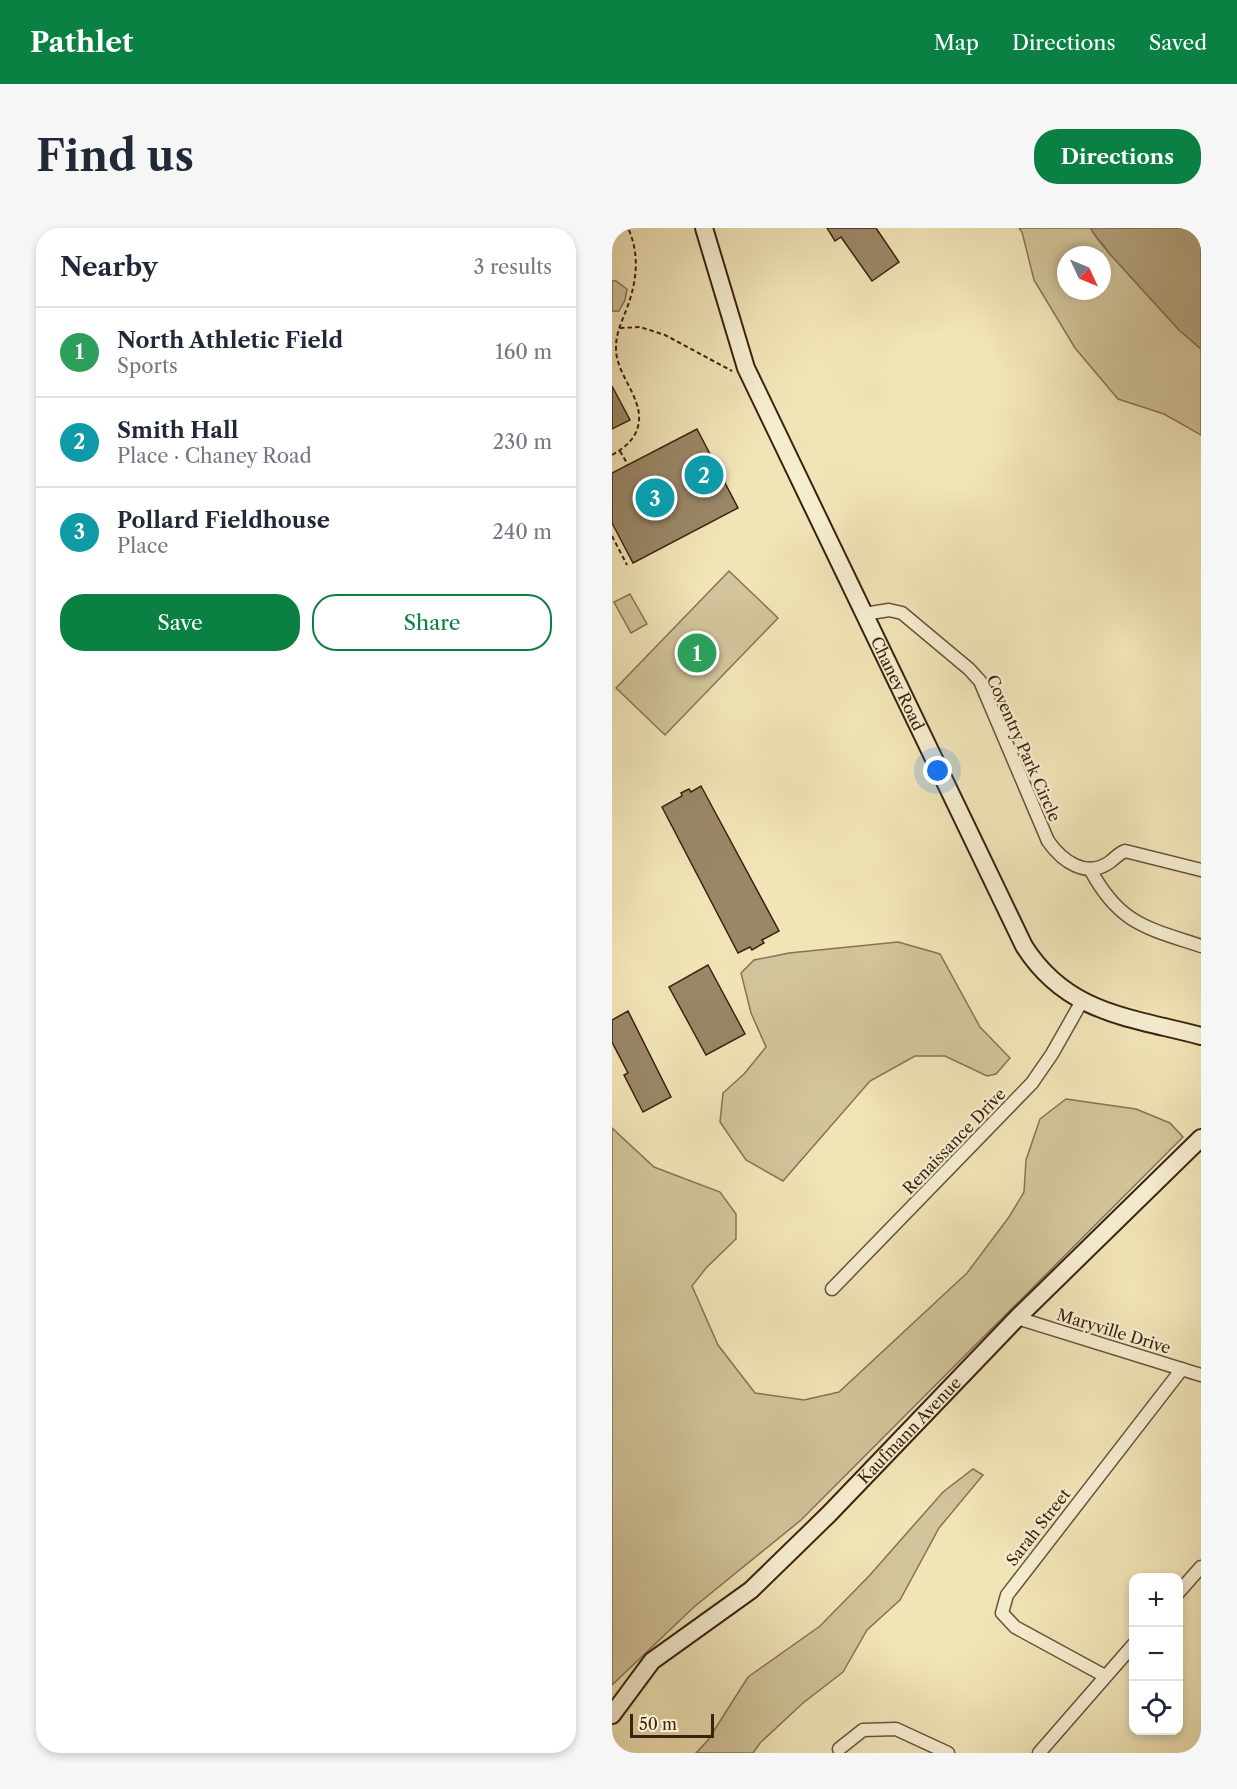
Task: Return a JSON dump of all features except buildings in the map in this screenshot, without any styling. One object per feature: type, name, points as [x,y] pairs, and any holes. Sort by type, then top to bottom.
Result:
[{"type":"street","name":"Chaney Road","points":[[704,228],[746,368],[1024,946],[1048,978],[1082,1002],[1099,1009],[1201,1036]]},
{"type":"street","name":"Coventry Park Circle","points":[[864,614],[889,610],[902,613],[969,669],[980,681],[1048,841],[1055,852],[1072,865],[1090,869]]},
{"type":"street","points":[[1201,870],[1125,851],[1110,862],[1090,869],[1100,888],[1125,916],[1151,930],[1201,946]]},
{"type":"street","name":"Renaissance Drive","points":[[832,1289],[1026,1089],[1052,1054],[1082,1002]]},
{"type":"street","name":"Kaufmann Avenue","points":[[612,1715],[652,1661],[751,1590],[837,1505],[1017,1318],[1201,1138]]},
{"type":"street","name":"Maryville Drive","points":[[1017,1318],[1201,1375]]},
{"type":"street","name":"Sarah Street","points":[[1105,1676],[1015,1626],[1002,1613],[1004,1604],[1007,1595],[1182,1369]]},
{"type":"street","points":[[1183,1588],[1201,1567]]},
{"type":"street","points":[[1039,1753],[1129,1650]]},
{"type":"street","points":[[839,1749],[863,1730],[896,1729],[948,1753]]},
{"type":"path","points":[[612,455],[628,445],[635,435],[639,421],[637,404],[616,351],[617,336],[636,276],[636,256],[628,228]]},
{"type":"path","points":[[620,328],[640,327],[665,335],[735,372]]},
{"type":"path","points":[[620,451],[628,465]]},
{"type":"path","points":[[612,536],[627,565]]},
{"type":"shaded area","points":[[1019,228],[1091,228],[1103,246],[1057,246],[1057,300],[1111,300],[1111,255],[1179,330],[1201,349],[1201,435],[1164,414],[1118,399],[1075,348],[1034,280]]},
{"type":"shaded area","points":[[1091,228],[1201,228],[1201,349],[1179,330],[1111,255],[1111,246],[1103,246]]},
{"type":"shaded area","points":[[612,281],[616,281],[627,289],[625,300],[619,311],[612,311]]},
{"type":"shaded area","points":[[729,571],[778,618],[665,735],[616,688]]},
{"type":"shaded area","points":[[630,594],[647,624],[631,633],[614,602]]},
{"type":"shaded area","points":[[898,942],[940,954],[980,1027],[1010,1058],[996,1074],[987,1076],[945,1056],[915,1056],[870,1081],[783,1181],[746,1160],[720,1122],[723,1093],[744,1074],[766,1047],[751,1013],[741,973],[754,960],[789,953]]},
{"type":"shaded area","points":[[1066,1099],[1136,1109],[1170,1123],[1183,1137],[801,1520],[694,1607],[612,1685],[612,1128],[654,1167],[720,1192],[736,1214],[736,1239],[706,1268],[692,1286],[718,1345],[755,1393],[804,1400],[839,1392],[967,1273],[1009,1217],[1024,1192],[1026,1160],[1040,1119]]},
{"type":"shaded area","points":[[973,1469],[983,1475],[939,1528],[900,1600],[867,1630],[843,1672],[803,1703],[760,1743],[753,1753],[696,1753],[708,1740],[748,1677],[820,1626],[869,1576],[943,1492]]},
{"type":"place","name":"Smith Hall","points":[[704,475]]},
{"type":"place","name":"Pollard Fieldhouse","points":[[655,498]]},
{"type":"place","name":"North Athletic Field","points":[[697,653]]}]
